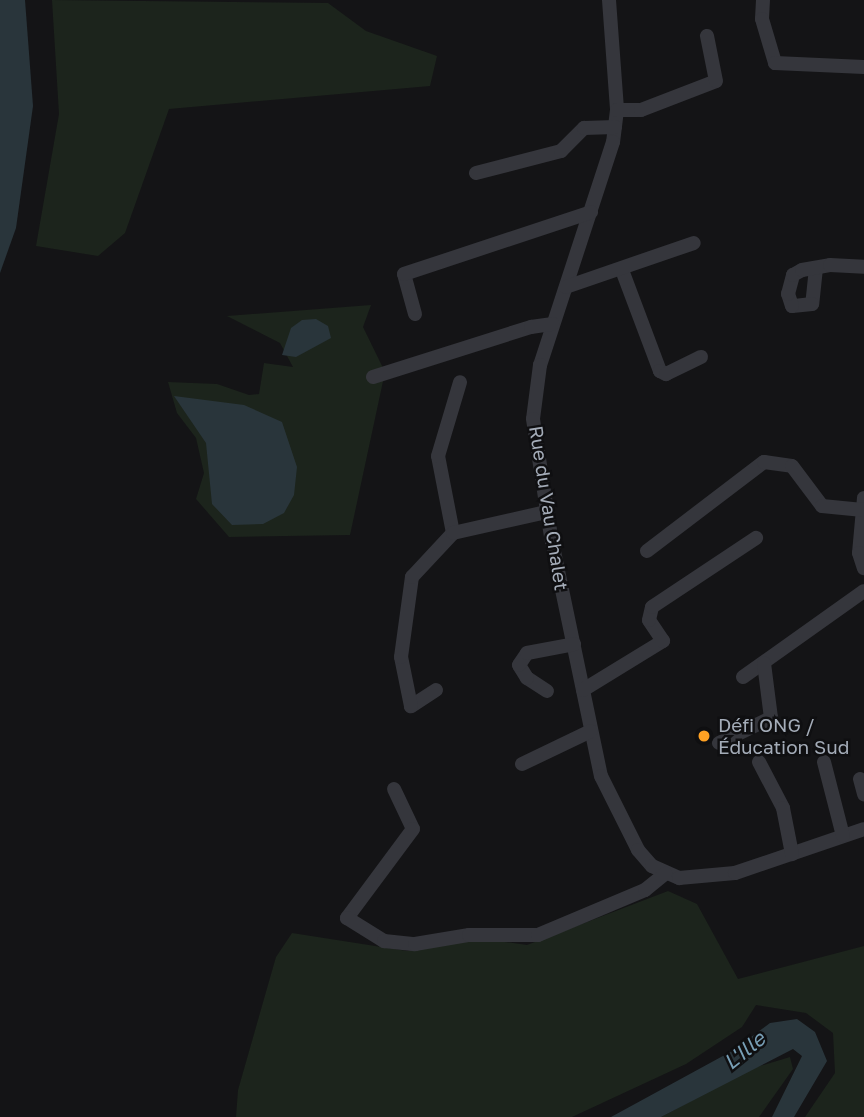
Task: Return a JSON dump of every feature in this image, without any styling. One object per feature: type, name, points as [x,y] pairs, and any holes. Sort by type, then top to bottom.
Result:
[{"type":"street","name":"Rue du Vau Chalet","points":[[609,0],[617,110],[615,127],[591,212],[540,365],[533,419],[546,512],[591,731],[605,786],[628,834],[646,860],[665,874]]},
{"type":"street","points":[[763,0],[762,19],[775,63],[864,67]]},
{"type":"street","points":[[617,110],[641,110],[716,81],[707,36]]},
{"type":"street","points":[[476,173],[561,151],[584,128],[615,127]]},
{"type":"street","points":[[415,314],[404,274],[591,212]]},
{"type":"street","points":[[566,288],[694,243]]},
{"type":"street","points":[[816,268],[864,267]]},
{"type":"street","points":[[622,270],[660,371],[666,374],[701,357]]},
{"type":"street","points":[[373,377],[531,327],[553,324]]},
{"type":"street","points":[[453,533],[438,456],[460,382]]},
{"type":"street","points":[[647,551],[764,462],[793,466],[822,506],[863,504],[859,554],[864,568]]},
{"type":"street","points":[[436,690],[411,706],[402,647],[410,581],[453,533],[546,512]]},
{"type":"street","points":[[583,690],[663,641],[649,613],[680,587],[756,538]]},
{"type":"street","points":[[743,677],[864,590]]},
{"type":"street","points":[[547,691],[527,678],[519,665],[527,653],[573,643]]},
{"type":"street","points":[[719,743],[771,718],[764,663]]},
{"type":"street","points":[[522,764],[591,731]]},
{"type":"street","points":[[759,762],[783,808],[792,854]]},
{"type":"street","points":[[824,762],[843,836]]},
{"type":"street","points":[[860,779],[864,794]]},
{"type":"street","points":[[394,789],[401,812],[413,829],[408,841],[347,918],[384,941],[415,944],[469,935],[538,935],[645,890],[665,874],[685,879],[720,877],[864,829]]},
{"type":"shaded area","points":[[52,0],[328,3],[366,31],[437,56],[430,86],[169,109],[125,233],[98,256],[36,246],[59,114]]},
{"type":"shaded area","points":[[371,305],[363,327],[385,372],[350,535],[229,537],[196,499],[204,473],[196,438],[177,413],[168,382],[217,384],[249,395],[259,394],[264,363],[293,367],[280,343],[227,316]]},
{"type":"shaded area","points":[[668,891],[697,904],[738,979],[864,946],[864,1117],[805,1117],[835,1073],[833,1033],[806,1013],[756,1005],[742,1027],[686,1064],[572,1117],[236,1117],[238,1090],[276,957],[292,933],[407,951],[484,939],[527,945]]},
{"type":"shaded area","points":[[790,1057],[793,1069],[759,1117],[661,1117],[750,1069]]},
{"type":"water","points":[[0,0],[25,0],[33,106],[16,228],[0,273]]},
{"type":"water","points":[[316,319],[328,326],[331,338],[296,357],[282,355],[291,328],[302,320]]},
{"type":"water","points":[[174,396],[244,405],[282,422],[297,467],[294,495],[284,513],[263,524],[232,525],[212,504],[206,443]]},
{"type":"water","name":"L'Ille","points":[[797,1019],[815,1032],[827,1061],[794,1117],[772,1117],[802,1056],[793,1049],[661,1117],[611,1117],[732,1051],[770,1023]]},
{"type":"place","name":"Défi ONG / Éducation Sud","points":[[704,736]]}]
